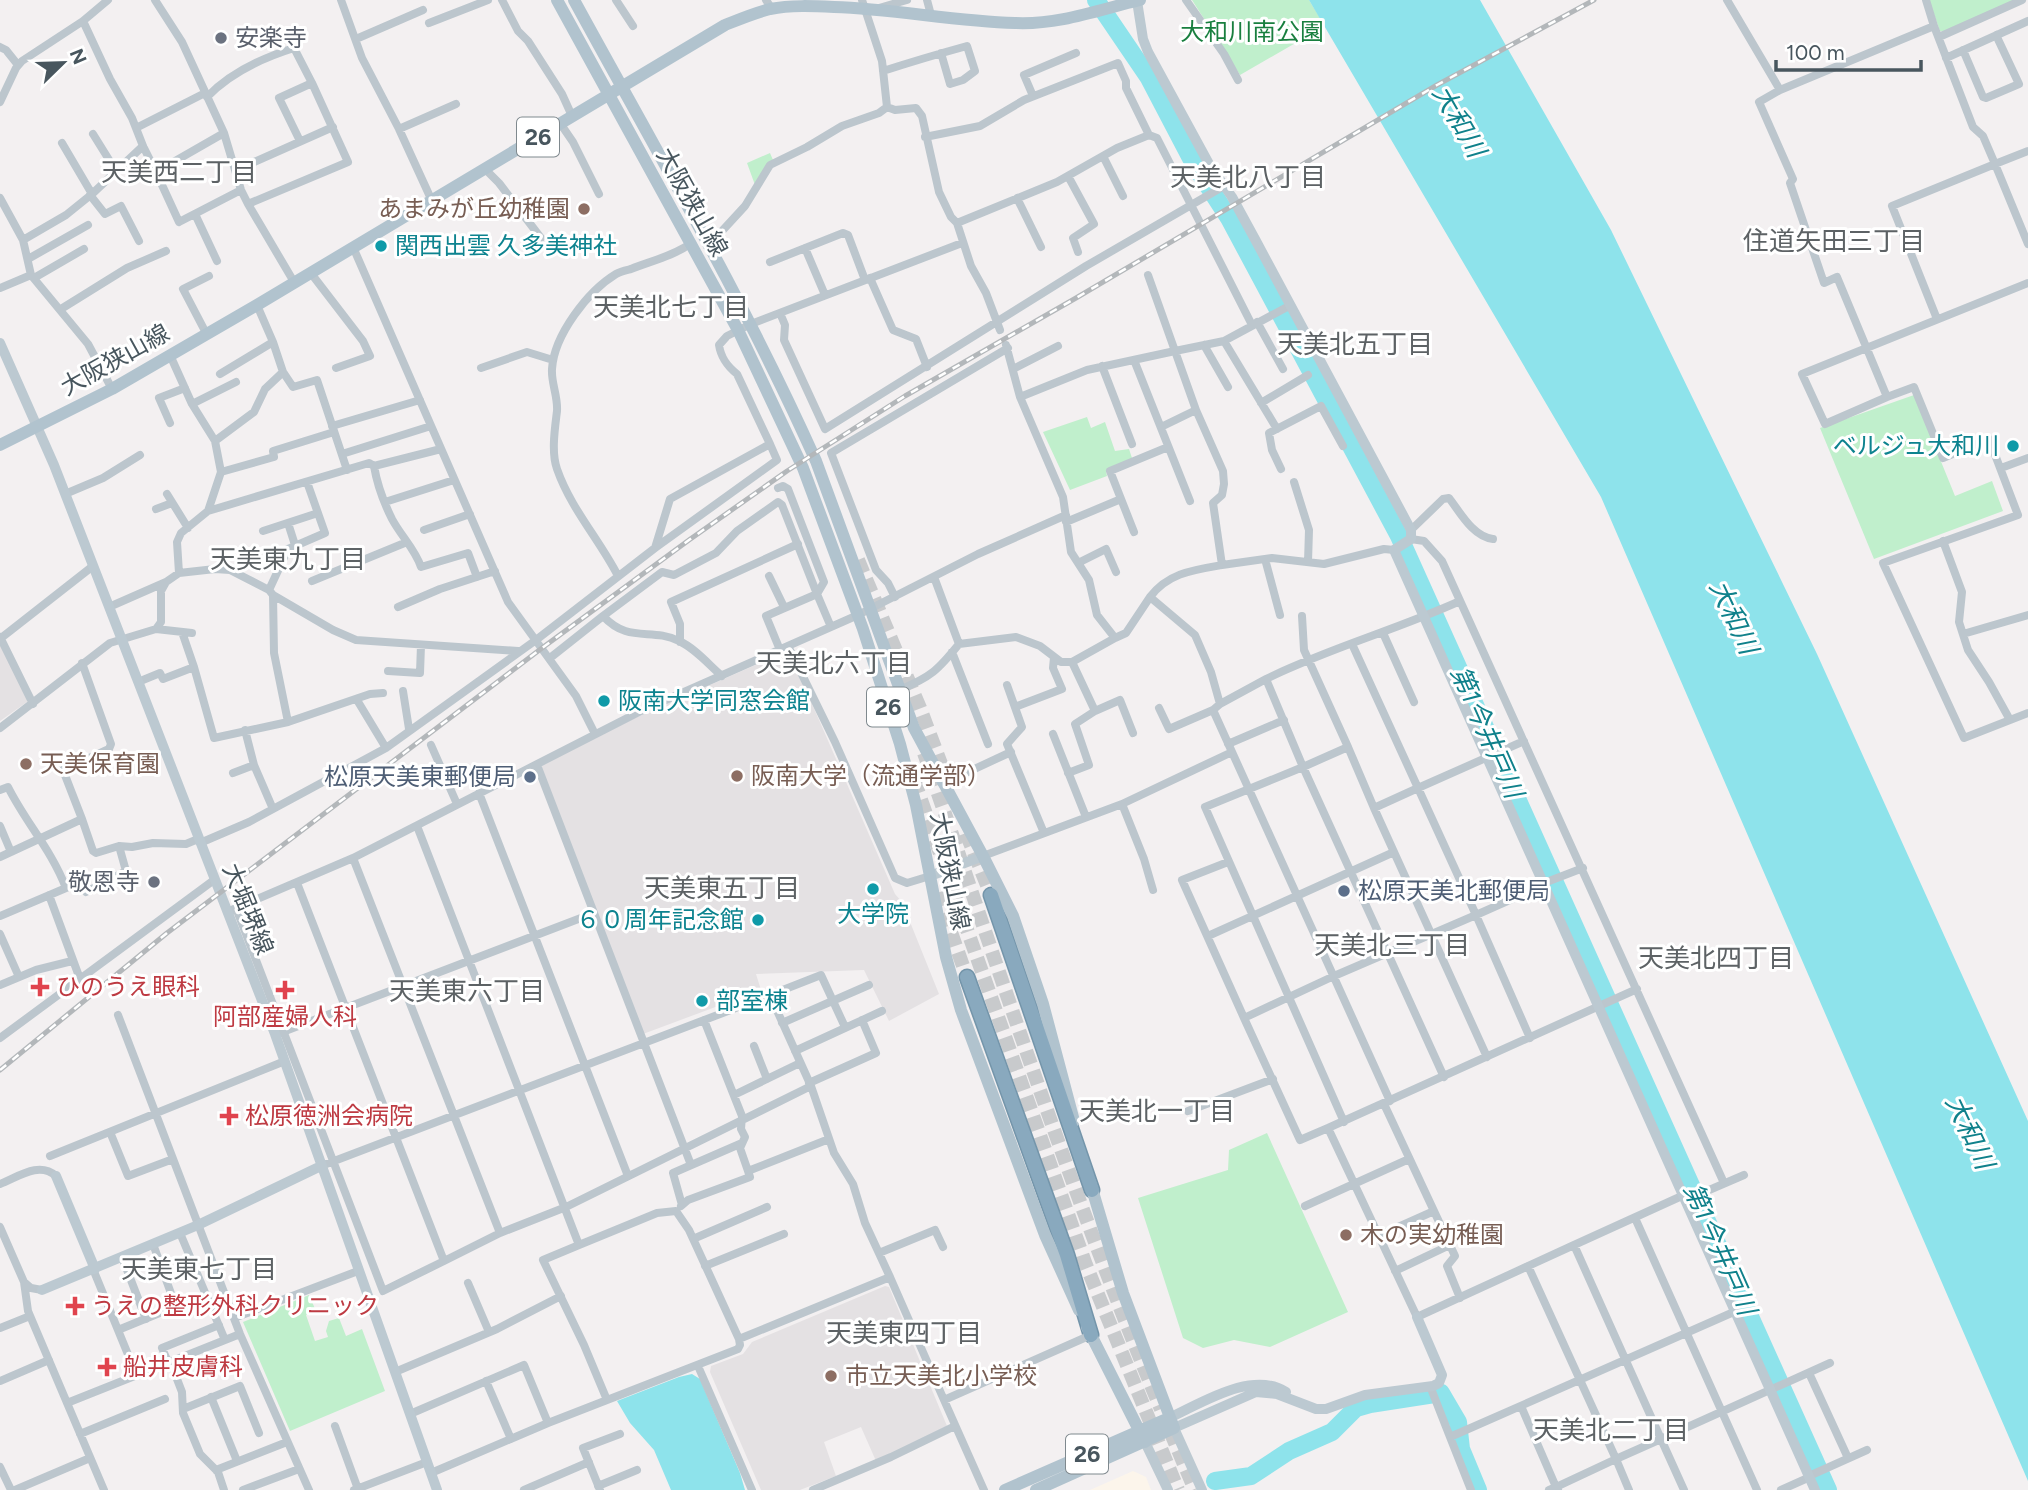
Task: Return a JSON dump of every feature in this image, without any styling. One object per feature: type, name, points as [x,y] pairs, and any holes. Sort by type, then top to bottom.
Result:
[{"type":"highway","points":[[990,895],[1092,1190]]},
{"type":"highway","points":[[967,977],[1067,1255],[1091,1335]]},
{"type":"main road","name":"大阪狭山線","points":[[557,0],[738,330],[803,468],[858,615],[900,744],[916,805],[946,957],[961,1010],[1045,1236],[1142,1437]]},
{"type":"main road","name":"大阪狭山線","points":[[574,0],[751,324],[816,461],[919,740],[1013,916],[1033,972],[1123,1293],[1171,1423]]},
{"type":"main road","name":"大阪狭山線","points":[[0,444],[112,389],[486,170],[725,25],[769,4],[867,6],[931,15],[1044,23],[1080,17],[1138,0]]},
{"type":"main road","name":"26","points":[[1036,1490],[1171,1423]]},
{"type":"main road","name":"26","points":[[1005,1490],[1142,1437]]},
{"type":"street","points":[[0,102],[18,65],[39,48],[83,21],[108,0]]},
{"type":"street","points":[[155,0],[182,42],[224,133],[247,204],[293,282]]},
{"type":"street","points":[[341,0],[362,58],[432,201]]},
{"type":"street","points":[[429,23],[488,0]]},
{"type":"street","points":[[502,0],[518,31],[528,41],[562,94],[572,116]]},
{"type":"street","points":[[616,0],[633,26]]},
{"type":"street","points":[[887,107],[883,71],[867,6],[907,0]]},
{"type":"street","points":[[927,0],[931,15]]},
{"type":"street","points":[[1138,0],[1143,39],[1221,188],[1256,241],[1287,307],[1411,536],[1434,549],[1442,561],[1724,1183]]},
{"type":"street","points":[[1186,0],[1224,54],[1238,80]]},
{"type":"street","points":[[1727,0],[1780,90]]},
{"type":"street","points":[[1926,0],[1973,127],[1983,136],[2028,244]]},
{"type":"street","points":[[1938,37],[2022,0]]},
{"type":"street","points":[[356,39],[423,10]]},
{"type":"street","points":[[83,21],[179,222],[241,190]]},
{"type":"street","points":[[1946,58],[2028,21]]},
{"type":"street","points":[[1887,397],[1837,277],[1824,283],[1790,183],[1793,179],[1759,102],[1780,90],[1934,26]]},
{"type":"street","points":[[1963,50],[1983,97],[2019,85],[1996,35]]},
{"type":"street","points":[[883,71],[941,53],[967,46],[975,71],[963,80],[950,84],[941,53]]},
{"type":"street","points":[[0,47],[6,50],[18,65]]},
{"type":"street","points":[[136,128],[206,95],[247,66],[294,48],[348,162],[247,204]]},
{"type":"street","points":[[1033,96],[1024,75],[1076,53]]},
{"type":"street","points":[[925,137],[980,125],[1033,96],[1118,63],[1126,88],[1149,135],[1157,138],[1189,205],[1283,369]]},
{"type":"street","points":[[300,141],[279,98],[312,83]]},
{"type":"street","points":[[399,129],[456,104]]},
{"type":"street","points":[[887,107],[895,110],[916,108],[922,116],[939,192],[951,217],[957,223],[962,243],[999,327]]},
{"type":"street","points":[[705,240],[722,230],[745,206],[770,165],[842,126],[879,113],[887,107]]},
{"type":"street","points":[[560,123],[573,142],[599,194]]},
{"type":"street","points":[[236,170],[333,127]]},
{"type":"street","points":[[156,172],[224,133]]},
{"type":"street","points":[[93,134],[116,171]]},
{"type":"street","points":[[957,223],[1068,176],[1149,135]]},
{"type":"street","points":[[62,143],[91,195],[105,214],[121,206],[139,241]]},
{"type":"street","points":[[23,240],[66,215],[142,146]]},
{"type":"street","points":[[1937,319],[1892,206],[2028,150]]},
{"type":"street","points":[[1103,156],[1123,196]]},
{"type":"street","points":[[486,170],[541,237]]},
{"type":"street","points":[[1068,176],[1094,224],[1073,238],[1078,252]]},
{"type":"street","points":[[780,313],[785,325],[784,340],[825,429],[999,327],[1189,205],[1221,188]]},
{"type":"street","points":[[0,198],[23,240],[33,277],[88,344],[112,389]]},
{"type":"street","points":[[1017,198],[1041,247]]},
{"type":"street","points":[[195,214],[217,261]]},
{"type":"street","points":[[28,259],[88,225]]},
{"type":"street","points":[[770,262],[843,233],[848,235],[893,330],[916,339],[927,367]]},
{"type":"street","points":[[82,663],[111,744],[109,749],[63,770],[93,851],[96,853],[119,846],[132,847],[153,842],[186,844],[249,822],[386,748],[777,460],[737,374],[728,367],[720,354],[719,345],[738,330],[751,324],[962,243]]},
{"type":"street","points":[[618,576],[604,550],[578,513],[556,467],[554,423],[557,412],[552,376],[553,360],[560,339],[578,310],[617,273],[677,253],[690,244]]},
{"type":"street","points":[[353,247],[508,602],[576,696],[594,734]]},
{"type":"street","points":[[805,248],[825,296]]},
{"type":"street","points":[[0,288],[33,277],[84,249]]},
{"type":"street","points":[[61,309],[127,268],[166,251]]},
{"type":"street","points":[[310,272],[363,341],[370,356],[337,368]]},
{"type":"street","points":[[1148,275],[1196,410],[1223,471],[1222,495],[1213,503],[1222,565]]},
{"type":"street","points":[[206,333],[183,289],[209,276]]},
{"type":"street","points":[[2018,515],[1989,439],[1943,458],[1914,387],[1825,424],[1802,374],[2028,283]]},
{"type":"street","points":[[257,305],[282,372],[293,387],[317,380],[347,470]]},
{"type":"street","points":[[1020,397],[1087,370],[1224,341],[1287,307]]},
{"type":"street","points":[[1224,341],[1277,429]]},
{"type":"street","points":[[220,374],[273,342]]},
{"type":"street","name":"大堀堺線","points":[[0,343],[38,426],[214,880],[232,910],[279,1033],[285,1061],[321,1166],[437,1490]]},
{"type":"street","points":[[1204,345],[1228,387]]},
{"type":"street","points":[[895,597],[888,583],[876,570],[831,453],[1007,346],[1020,397],[1059,485],[1071,552],[1089,580],[1097,615],[1115,638]]},
{"type":"street","points":[[1013,369],[1058,346]]},
{"type":"street","points":[[481,368],[527,352],[553,360]]},
{"type":"street","points":[[170,355],[192,404],[215,441],[221,472],[208,512]]},
{"type":"street","points":[[1134,360],[1189,501]]},
{"type":"street","points":[[1102,366],[1132,444]]},
{"type":"street","points":[[215,441],[254,412],[265,389],[282,372]]},
{"type":"street","points":[[1261,403],[1308,375]]},
{"type":"street","points":[[192,404],[236,382]]},
{"type":"street","points":[[170,423],[159,398],[185,388]]},
{"type":"street","points":[[221,472],[274,457],[273,451],[420,400]]},
{"type":"street","points":[[1281,469],[1272,450],[1269,433],[1321,406],[1343,446]]},
{"type":"street","points":[[1161,427],[1196,410]]},
{"type":"street","points":[[342,454],[431,426]]},
{"type":"street","points":[[655,548],[670,499],[770,444]]},
{"type":"street","points":[[1134,532],[1110,471],[1168,447]]},
{"type":"street","points":[[374,466],[441,449]]},
{"type":"street","points":[[65,494],[103,478],[140,455]]},
{"type":"street","points":[[2001,468],[2028,458]]},
{"type":"street","points":[[179,573],[177,542],[181,534],[208,512],[369,463],[374,466],[393,519],[421,567],[468,553],[477,577]]},
{"type":"street","points":[[386,502],[454,480]]},
{"type":"street","points":[[288,722],[274,653],[271,592],[288,549],[325,533],[307,482]]},
{"type":"street","points":[[1294,482],[1309,530],[1308,562]]},
{"type":"street","points":[[778,488],[783,486],[788,489],[824,582],[817,594],[766,616],[835,742],[895,878],[907,883],[930,876],[1122,804],[1284,720]]},
{"type":"street","points":[[167,494],[188,528]]},
{"type":"street","points":[[899,690],[928,678],[959,644],[1016,637],[1040,646],[1061,662],[1072,662],[1126,633],[1158,586],[1177,574],[1265,559],[1324,564],[1384,549],[1394,550],[1411,536],[1443,499],[1449,498],[1474,529],[1485,538],[1493,539]]},
{"type":"street","points":[[232,910],[353,858],[594,734],[858,615],[934,577],[1066,519],[1121,499]]},
{"type":"street","points":[[550,658],[662,572],[674,575],[716,553],[737,531],[778,502],[782,505],[831,627]]},
{"type":"street","points":[[156,509],[172,503]]},
{"type":"street","points":[[263,531],[318,513]]},
{"type":"street","points":[[424,530],[470,514]]},
{"type":"street","points":[[2028,518],[2018,515],[1883,563],[1965,738],[2028,713]]},
{"type":"street","points":[[288,523],[295,545]]},
{"type":"street","points":[[1943,541],[1962,592],[1959,622],[1968,650],[2010,720]]},
{"type":"street","points":[[312,581],[407,542]]},
{"type":"street","points":[[680,642],[680,624],[671,602],[798,544]]},
{"type":"street","points":[[1078,563],[1107,549],[1116,572]]},
{"type":"street","points":[[1394,550],[1815,1490]]},
{"type":"street","points":[[1265,559],[1279,615]]},
{"type":"street","points":[[33,704],[0,637],[93,566]]},
{"type":"street","points":[[109,607],[166,582],[179,573],[230,570],[356,640],[518,651]]},
{"type":"street","points":[[398,607],[440,589],[495,571]]},
{"type":"street","points":[[769,576],[784,607]]},
{"type":"street","points":[[934,577],[959,644]]},
{"type":"street","points":[[156,629],[161,622],[161,591],[166,582]]},
{"type":"street","points":[[1150,597],[1195,635],[1211,672],[1216,707],[1230,748],[1334,976],[1409,1159],[1455,1256],[1447,1266],[1460,1298]]},
{"type":"street","points":[[1159,708],[1170,729],[1308,658],[1424,618],[1460,601]]},
{"type":"street","points":[[1963,634],[2028,615]]},
{"type":"street","points":[[603,616],[611,625],[629,634],[665,636],[680,642],[722,676]]},
{"type":"street","points":[[1302,616],[1304,650],[1487,1058]]},
{"type":"street","points":[[0,728],[110,643],[156,629],[192,632]]},
{"type":"street","points":[[182,632],[214,738],[288,722],[383,692]]},
{"type":"street","points":[[1383,633],[1414,702]]},
{"type":"street","points":[[1352,644],[1530,1038]]},
{"type":"street","points":[[388,671],[421,673],[421,645]]},
{"type":"street","points":[[953,652],[988,744]]},
{"type":"street","points":[[1015,707],[1062,689],[1054,668],[1054,657]]},
{"type":"street","points":[[1072,662],[1095,711]]},
{"type":"street","points":[[138,682],[160,673],[163,679],[194,667]]},
{"type":"street","points":[[1266,679],[1444,1077]]},
{"type":"street","points":[[1007,685],[1022,727],[1007,744],[1044,833]]},
{"type":"street","points":[[403,691],[409,729]]},
{"type":"street","points":[[357,700],[386,748]]},
{"type":"street","points":[[1068,773],[1089,765],[1076,724],[1095,711],[1119,700],[1133,733]]},
{"type":"street","points":[[245,730],[254,765],[273,809]]},
{"type":"street","points":[[1053,734],[1086,817]]},
{"type":"street","points":[[1374,808],[1524,741]]},
{"type":"street","points":[[431,745],[457,804]]},
{"type":"street","points":[[1344,1122],[1205,807],[1348,747]]},
{"type":"street","points":[[942,784],[1011,752]]},
{"type":"street","points":[[233,773],[254,765]]},
{"type":"street","points":[[537,765],[691,1166]]},
{"type":"street","points":[[0,790],[8,787],[20,811],[57,865],[66,888]]},
{"type":"street","points":[[480,793],[628,1176]]},
{"type":"street","points":[[1122,804],[1153,890]]},
{"type":"street","points":[[0,857],[82,819]]},
{"type":"street","points":[[0,826],[11,852]]},
{"type":"street","points":[[418,826],[579,1245]]},
{"type":"street","points":[[0,916],[81,882],[86,892],[126,871],[119,846]]},
{"type":"street","points":[[1208,936],[1394,852]]},
{"type":"street","points":[[353,858],[456,1115],[500,1233]]},
{"type":"street","points":[[1227,862],[1182,880],[1300,1140],[1637,990]]},
{"type":"street","points":[[1244,1018],[1583,868]]},
{"type":"street","points":[[0,1038],[214,880]]},
{"type":"street","points":[[297,883],[444,1261]]},
{"type":"street","points":[[48,895],[80,979]]},
{"type":"street","points":[[594,913],[279,1033],[335,1162],[383,1291],[500,1233],[566,1207],[742,1122],[876,1053],[862,1020]]},
{"type":"street","points":[[0,934],[19,977]]},
{"type":"street","points":[[0,985],[36,970],[72,961]]},
{"type":"street","points":[[27,1303],[33,1295],[42,1290],[198,1225],[321,1166],[821,975],[845,1027]]},
{"type":"street","points":[[782,1023],[869,985]]},
{"type":"street","points":[[770,995],[810,1085],[834,1153],[853,1184],[865,1223],[984,1490]]},
{"type":"street","points":[[795,1051],[882,1011]]},
{"type":"street","points":[[118,1015],[240,1334],[309,1490]]},
{"type":"street","points":[[607,1400],[543,1260],[657,1213],[679,1208],[688,1200],[750,1177],[740,1148],[745,1137],[742,1116],[704,1020]]},
{"type":"street","points":[[754,1046],[767,1079]]},
{"type":"street","points":[[50,1156],[285,1061]]},
{"type":"street","points":[[734,1095],[800,1063]]},
{"type":"street","points":[[1188,1111],[1273,1079]]},
{"type":"street","points":[[1202,1490],[1171,1423],[1238,1388],[1259,1383],[1280,1388],[1305,1407],[1326,1409],[1365,1395],[1431,1389],[1439,1383],[1442,1375],[1328,1128]]},
{"type":"street","points":[[110,1132],[128,1176],[173,1159]]},
{"type":"street","points":[[748,1171],[829,1139]]},
{"type":"street","points":[[335,1426],[356,1489],[429,1468],[511,1439],[738,1349],[738,1339],[679,1208],[673,1173],[742,1143]]},
{"type":"street","points":[[1305,1206],[1409,1159]]},
{"type":"street","points":[[0,1184],[39,1168],[51,1171],[56,1176],[136,1374]]},
{"type":"street","points":[[1417,1317],[1635,1217],[1744,1175]]},
{"type":"street","points":[[693,1239],[767,1207]]},
{"type":"street","points":[[1378,1236],[1434,1211]]},
{"type":"street","points":[[1635,1217],[1757,1490]]},
{"type":"street","points":[[0,1227],[24,1282],[30,1316],[104,1490]]},
{"type":"street","points":[[879,1253],[935,1230],[943,1247]]},
{"type":"street","points":[[180,1233],[225,1340]]},
{"type":"street","points":[[705,1266],[784,1234]]},
{"type":"street","points":[[153,1244],[176,1307]]},
{"type":"street","points":[[1395,1271],[1450,1245]]},
{"type":"street","points":[[1574,1245],[1684,1490]]},
{"type":"street","points":[[122,1257],[146,1319]]},
{"type":"street","points":[[1528,1266],[1629,1490]]},
{"type":"street","points":[[234,1318],[358,1270]]},
{"type":"street","points":[[738,1339],[890,1278]]},
{"type":"street","points":[[24,1282],[31,1288],[42,1290]]},
{"type":"street","points":[[468,1283],[489,1332]]},
{"type":"street","points":[[118,1330],[206,1294]]},
{"type":"street","points":[[395,1372],[489,1332],[561,1296]]},
{"type":"street","points":[[1450,1437],[1736,1311]]},
{"type":"street","points":[[0,1328],[30,1316]]},
{"type":"street","points":[[219,1325],[162,1348],[182,1392],[183,1409],[200,1454],[216,1470],[224,1490]]},
{"type":"street","points":[[67,1403],[240,1334]]},
{"type":"street","points":[[944,1401],[1091,1335]]},
{"type":"street","points":[[0,1381],[50,1360]]},
{"type":"street","points":[[1521,1406],[1554,1489],[1830,1363]]},
{"type":"street","points":[[410,1414],[524,1365],[548,1423]]},
{"type":"street","points":[[698,1366],[752,1490]]},
{"type":"street","points":[[1809,1373],[1848,1458]]},
{"type":"street","points":[[486,1381],[511,1439]]},
{"type":"street","points":[[183,1409],[240,1386],[259,1433]]},
{"type":"street","points":[[1431,1389],[1471,1490]]},
{"type":"street","points":[[211,1397],[237,1461]]},
{"type":"street","points":[[79,1434],[164,1399]]},
{"type":"street","points":[[813,1490],[955,1426]]},
{"type":"street","points":[[620,1434],[583,1448],[599,1488],[638,1471]]},
{"type":"street","points":[[1142,1437],[1168,1490]]},
{"type":"street","points":[[216,1470],[287,1442]]},
{"type":"street","points":[[1781,1490],[1867,1450]]},
{"type":"street","points":[[0,1467],[14,1490],[90,1458]]},
{"type":"street","points":[[524,1490],[589,1462]]},
{"type":"street","points":[[243,1490],[299,1469]]},
{"type":"shaded area","points":[[0,641],[28,698],[27,702],[0,721]]},
{"type":"shaded area","points":[[785,652],[802,681],[895,894],[902,902],[939,994],[889,1021],[864,970],[756,974],[761,990],[643,1034],[541,770],[542,765],[633,719]]},
{"type":"shaded area","points":[[885,1286],[889,1287],[947,1426],[876,1461],[861,1427],[824,1442],[836,1476],[800,1490],[761,1490],[710,1372],[711,1366],[743,1354],[752,1342]]},
{"type":"shaded area","points":[[1133,1471],[1146,1477],[1151,1490],[1090,1490]]},
{"type":"green space","name":"大和川南公園","points":[[1192,0],[1309,0],[1325,26],[1240,75]]},
{"type":"green space","points":[[1929,0],[2015,0],[1944,32],[1940,31]]},
{"type":"green space","points":[[770,153],[773,160],[755,185],[747,163]]},
{"type":"green space","points":[[1914,395],[1955,496],[1992,481],[2003,511],[1874,559],[1820,428]]},
{"type":"green space","points":[[1087,417],[1091,428],[1105,422],[1115,451],[1129,449],[1133,461],[1106,471],[1107,476],[1070,490],[1043,432]]},
{"type":"green space","points":[[1267,1133],[1348,1312],[1270,1347],[1234,1340],[1203,1348],[1183,1338],[1138,1198],[1228,1170],[1229,1150]]},
{"type":"green space","points":[[309,1295],[316,1311],[306,1315],[315,1341],[328,1337],[326,1331],[329,1321],[339,1318],[346,1336],[362,1329],[385,1391],[290,1431],[243,1322]]},
{"type":"water","name":"大和川","points":[[1309,0],[1480,0],[1611,230],[1817,654],[2028,1121],[2028,1481],[1601,497]]},
{"type":"water","points":[[692,1374],[700,1379],[745,1490],[671,1490],[654,1450],[630,1423],[617,1401]]},
{"type":"waterway","name":"第1今井戸川","points":[[1096,0],[1149,78],[1194,164],[1229,218],[1399,536],[1828,1490]]},
{"type":"waterway","points":[[1215,1481],[1251,1476],[1289,1451],[1332,1432],[1356,1408],[1441,1393],[1458,1422],[1461,1449],[1478,1490]]},
{"type":"tunnel","points":[[858,560],[949,785]]},
{"type":"tunnel","points":[[924,753],[1066,1165],[1161,1409]]},
{"type":"tunnel","points":[[914,780],[1086,1265],[1178,1490]]},
{"type":"tunnel","points":[[966,833],[991,895]]},
{"type":"tunnel","points":[[937,893],[967,977]]},
{"type":"tunnel","points":[[1170,1431],[1195,1490]]},
{"type":"railway","points":[[0,1070],[167,933],[542,648],[787,471],[905,396],[1437,85],[1594,0]]},
{"type":"place","name":"安楽寺","points":[[221,38]]},
{"type":"place","name":"あまみが丘幼稚園","points":[[584,209]]},
{"type":"place","name":"関西出雲 久多美神社","points":[[381,246]]},
{"type":"place","name":"ベルジュ大和川","points":[[2013,446]]},
{"type":"place","name":"阪南大学同窓会館","points":[[604,701]]},
{"type":"place","name":"天美保育園","points":[[26,764]]},
{"type":"place","name":"阪南大学（流通学部）","points":[[737,776]]},
{"type":"place","name":"松原天美東郵便局","points":[[530,777]]},
{"type":"place","name":"敬恩寺","points":[[154,882]]},
{"type":"place","name":"大学院","points":[[873,889]]},
{"type":"place","name":"松原天美北郵便局","points":[[1344,891]]},
{"type":"place","name":"６０周年記念館","points":[[758,920]]},
{"type":"place","name":"ひのうえ眼科","points":[[40,987]]},
{"type":"place","name":"阿部産婦人科","points":[[285,990]]},
{"type":"place","name":"部室棟","points":[[702,1001]]},
{"type":"place","name":"松原徳洲会病院","points":[[229,1116]]},
{"type":"place","name":"木の実幼稚園","points":[[1346,1235]]},
{"type":"place","name":"うえの整形外科クリニック","points":[[75,1306]]},
{"type":"place","name":"船井皮膚科","points":[[107,1367]]},
{"type":"place","name":"市立天美北小学校","points":[[831,1376]]},
{"type":"district","name":"天美西二丁目","points":[[179,172]]},
{"type":"district","name":"天美北八丁目","points":[[1248,177]]},
{"type":"district","name":"住道矢田三丁目","points":[[1834,241]]},
{"type":"district","name":"天美北七丁目","points":[[671,307]]},
{"type":"district","name":"天美北五丁目","points":[[1355,344]]},
{"type":"district","name":"天美東九丁目","points":[[288,559]]},
{"type":"district","name":"天美北六丁目","points":[[834,663]]},
{"type":"district","name":"天美東五丁目","points":[[722,888]]},
{"type":"district","name":"天美北三丁目","points":[[1392,945]]},
{"type":"district","name":"天美北四丁目","points":[[1716,958]]},
{"type":"district","name":"天美東六丁目","points":[[467,991]]},
{"type":"district","name":"天美北一丁目","points":[[1157,1111]]},
{"type":"district","name":"天美東七丁目","points":[[199,1269]]},
{"type":"district","name":"天美東四丁目","points":[[904,1333]]},
{"type":"district","name":"天美北二丁目","points":[[1611,1430]]}]
